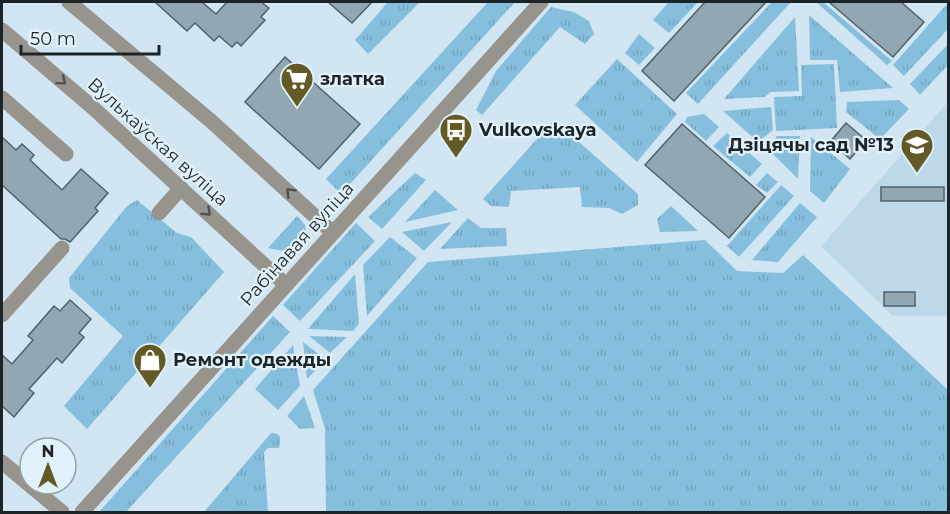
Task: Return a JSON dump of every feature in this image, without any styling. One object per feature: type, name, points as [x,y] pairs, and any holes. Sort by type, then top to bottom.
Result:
[{"type":"street","points":[[69,2],[211,121],[333,232]]},
{"type":"street","name":"Рабінавая вуліца","points":[[82,513],[541,2]]},
{"type":"street","name":"Вулькаўская вуліца","points":[[2,30],[91,106],[286,285]]},
{"type":"street","points":[[2,98],[66,154]]},
{"type":"street","points":[[159,213],[181,188]]},
{"type":"street","points":[[2,315],[62,248]]},
{"type":"street","points":[[2,462],[62,513]]},
{"type":"shaded area","name":"Дзіцячы сад №13","points":[[948,102],[948,316],[893,316],[821,246]]},
{"type":"green space","points":[[388,2],[420,2],[368,54],[355,40]]},
{"type":"green space","points":[[488,2],[515,2],[341,194],[326,179]]},
{"type":"green space","points":[[669,2],[698,2],[669,33],[653,20]]},
{"type":"green space","points":[[772,2],[791,2],[698,104],[686,93]]},
{"type":"green space","points":[[816,2],[823,2],[892,61],[887,65]]},
{"type":"green space","points":[[947,4],[948,29],[904,76],[893,65]]},
{"type":"green space","points":[[551,7],[574,12],[589,21],[594,34],[585,44],[560,27],[482,115],[476,110],[496,71]]},
{"type":"green space","points":[[809,15],[893,88],[840,92],[837,60],[810,60]]},
{"type":"green space","points":[[795,17],[799,91],[771,92],[764,97],[724,99]]},
{"type":"green space","points":[[639,34],[655,48],[639,65],[625,53]]},
{"type":"green space","points":[[948,44],[948,65],[920,95],[910,84]]},
{"type":"green space","points":[[617,59],[677,114],[637,162],[575,105]]},
{"type":"green space","points":[[834,64],[837,128],[776,131],[774,97],[802,96],[801,65]]},
{"type":"green space","points":[[899,100],[909,109],[880,139],[846,112],[847,102]]},
{"type":"green space","points":[[771,107],[773,130],[758,142],[723,111]]},
{"type":"green space","points":[[704,114],[719,127],[706,141],[685,122],[687,117]]},
{"type":"green space","points":[[554,120],[638,194],[638,205],[622,214],[609,208],[582,207],[580,187],[511,191],[509,207],[491,206],[483,199]]},
{"type":"green space","points":[[727,133],[762,164],[750,177],[713,146]]},
{"type":"green space","points":[[777,136],[800,136],[798,179],[768,149]]},
{"type":"green space","points":[[811,137],[850,169],[824,203],[810,191]]},
{"type":"green space","points":[[415,173],[426,180],[382,229],[368,217]]},
{"type":"green space","points":[[767,173],[778,182],[767,193],[756,185]]},
{"type":"green space","points":[[781,185],[794,196],[739,257],[727,246]]},
{"type":"green space","points":[[435,190],[458,210],[405,222]]},
{"type":"green space","points":[[137,200],[177,233],[191,237],[224,272],[87,429],[64,406],[123,336],[70,288],[69,278],[127,206]]},
{"type":"green space","points":[[800,203],[817,217],[778,262],[752,260]]},
{"type":"green space","points":[[671,206],[698,231],[660,232],[657,219]]},
{"type":"green space","points":[[297,216],[305,225],[307,238],[289,250],[268,248]]},
{"type":"green space","points":[[468,218],[481,228],[506,228],[507,246],[440,249]]},
{"type":"green space","points":[[452,222],[424,251],[402,232]]},
{"type":"green space","points":[[356,223],[375,241],[300,321],[283,305]]},
{"type":"green space","points":[[390,237],[417,258],[367,316],[363,265]]},
{"type":"green space","points":[[705,240],[737,271],[783,273],[803,255],[948,390],[948,512],[326,512],[325,429],[313,390],[428,262]]},
{"type":"green space","points":[[355,274],[359,324],[353,331],[308,329]]},
{"type":"green space","points":[[273,316],[290,332],[126,512],[99,512]]},
{"type":"green space","points":[[309,336],[347,337],[330,353]]},
{"type":"green space","points":[[303,342],[326,360],[307,379]]},
{"type":"green space","points":[[293,345],[300,386],[278,410],[255,389]]},
{"type":"green space","points":[[304,396],[315,428],[300,429],[287,416]]},
{"type":"green space","points":[[271,433],[279,435],[280,439],[279,448],[268,448],[264,452],[268,512],[204,512]]},
{"type":"building","points":[[155,2],[202,2],[216,14],[227,2],[261,2],[269,8],[261,17],[265,20],[241,46],[237,42],[232,47],[219,36],[214,41],[195,23],[187,31]]},
{"type":"building","points":[[328,2],[372,2],[352,23]]},
{"type":"building","points":[[705,2],[766,2],[674,101],[642,71]]},
{"type":"building","points":[[829,2],[901,2],[924,22],[893,57]]},
{"type":"building","points":[[285,57],[360,124],[319,169],[245,102]]},
{"type":"building","points":[[846,123],[866,140],[850,159],[830,142]]},
{"type":"building","points":[[682,124],[765,197],[729,238],[645,165]]},
{"type":"building","points":[[2,137],[16,150],[22,144],[34,155],[30,160],[62,190],[81,169],[108,193],[95,208],[98,211],[70,242],[61,239],[2,185]]},
{"type":"building","points":[[881,187],[944,187],[944,201],[881,201]]},
{"type":"building","points":[[884,292],[915,292],[915,306],[884,306]]},
{"type":"building","points":[[70,300],[91,319],[79,333],[84,337],[62,363],[57,358],[29,389],[34,393],[14,417],[2,406],[2,355],[12,364],[33,340],[28,336],[54,306],[60,311]]},
{"type":"place","name":"златка","points":[[297,108]]},
{"type":"place","name":"Vulkovskaya","points":[[456,159]]},
{"type":"place","name":"Дзіцячы сад №13","points":[[917,174]]},
{"type":"place","name":"Ремонт одежды","points":[[150,389]]}]
